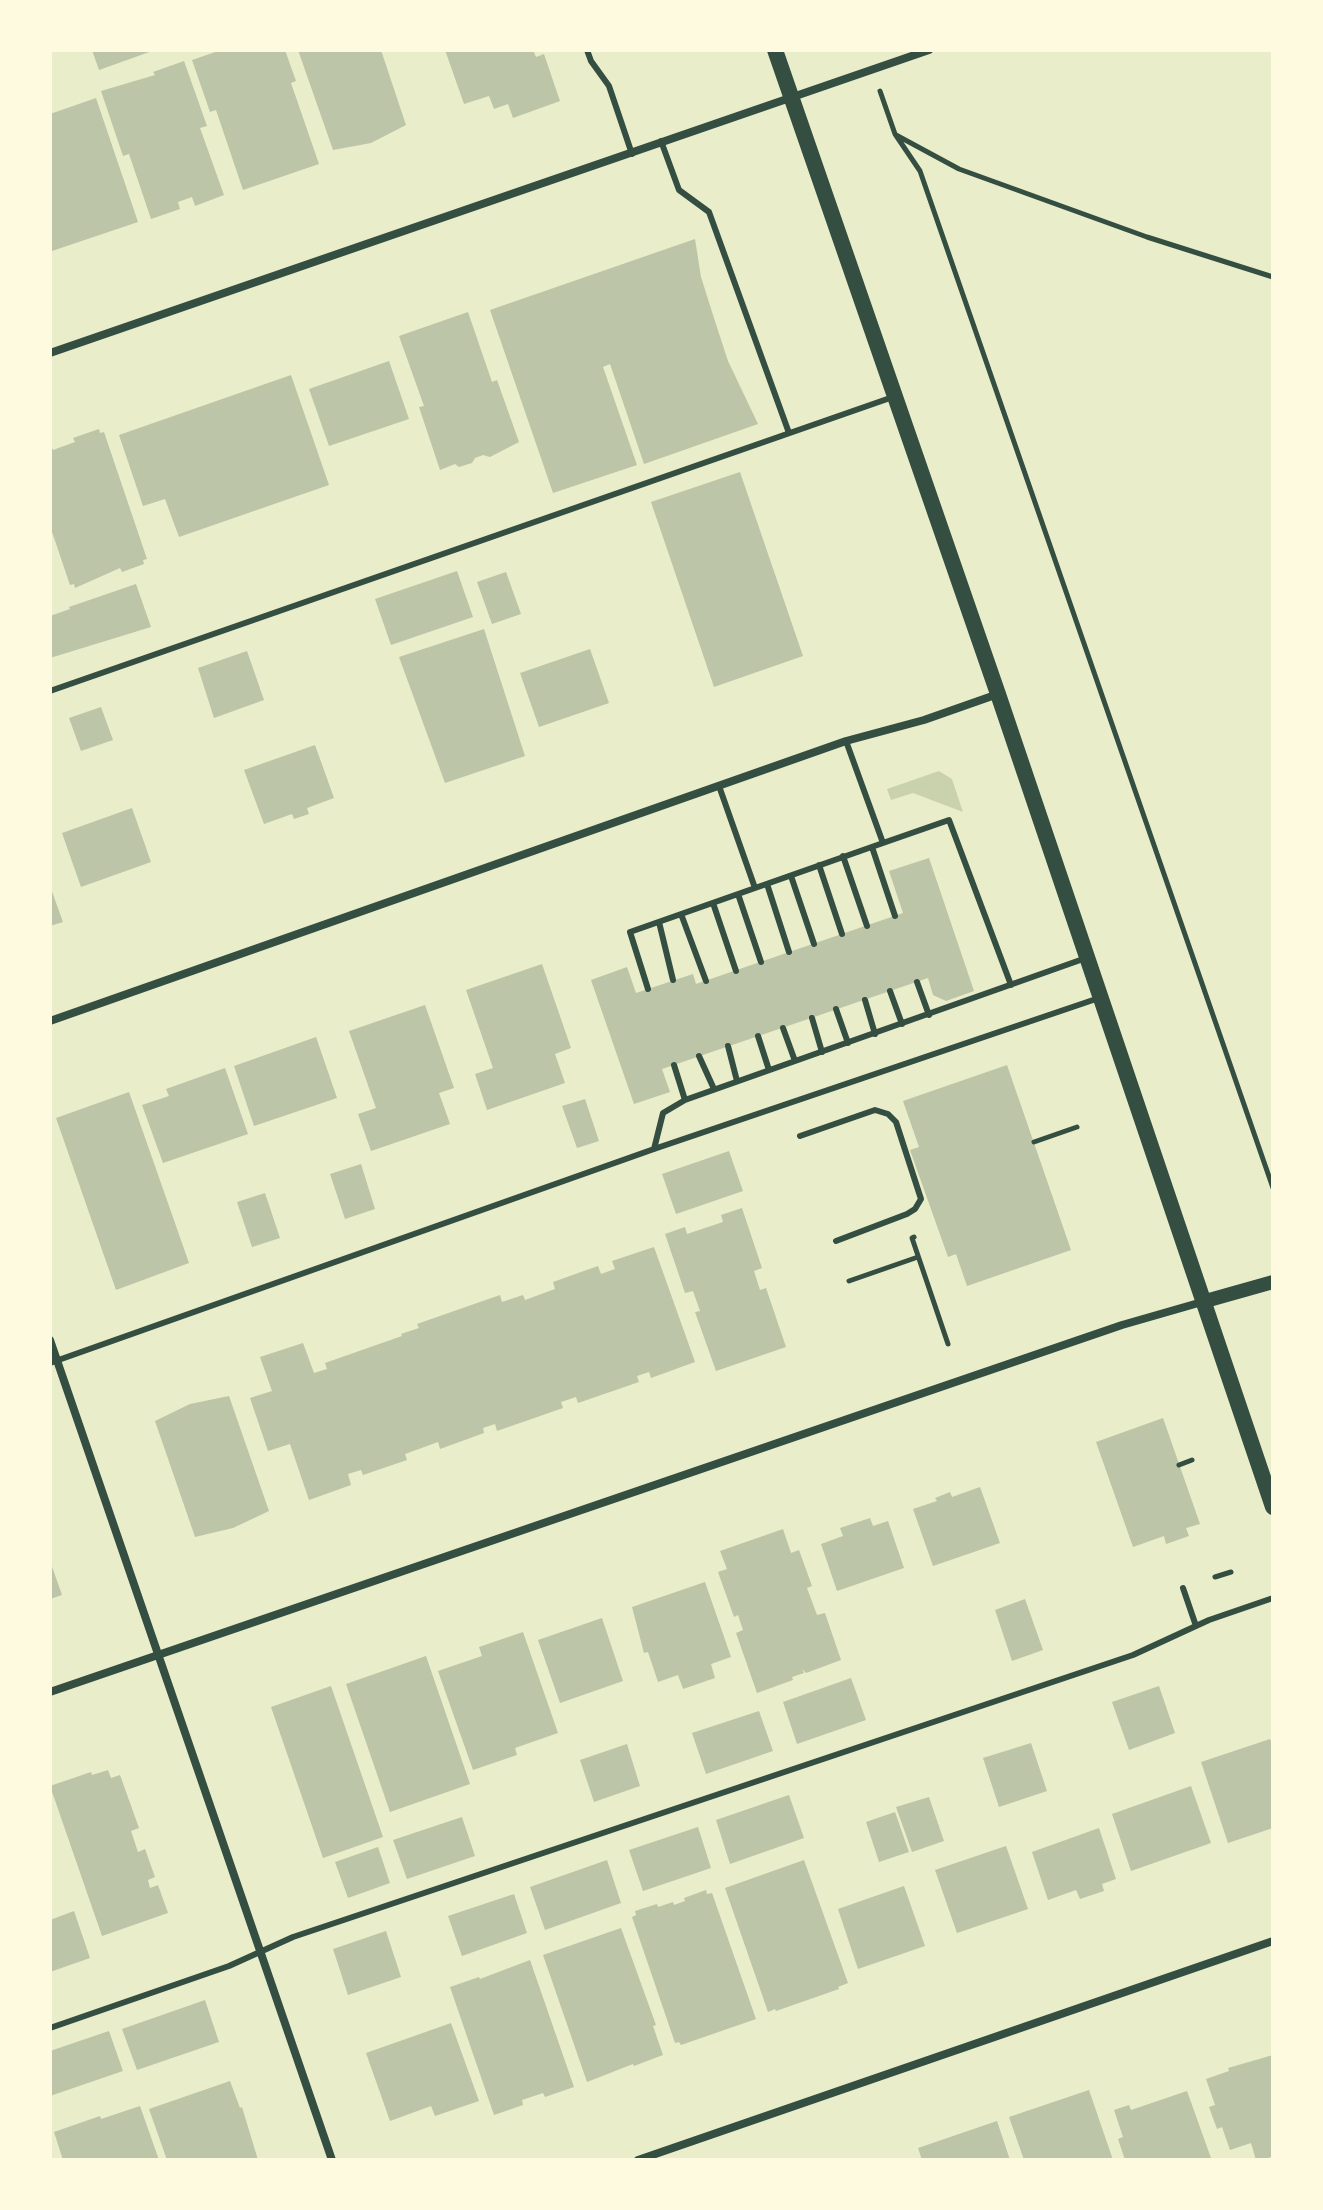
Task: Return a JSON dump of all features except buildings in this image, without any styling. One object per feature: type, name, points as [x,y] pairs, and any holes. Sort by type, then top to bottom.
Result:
[{"type":"main road","points":[[775,50],[998,694],[1273,1507]]},
{"type":"street","points":[[50,353],[929,50]]},
{"type":"street","points":[[50,1021],[846,741],[924,720],[998,694]]},
{"type":"street","points":[[50,1692],[1122,1325],[1273,1282]]},
{"type":"street","points":[[50,1340],[54,1362],[332,2160]]},
{"type":"street","points":[[638,2160],[1273,1941]]},
{"type":"lane","points":[[587,50],[609,86],[632,154]]},
{"type":"lane","points":[[661,141],[679,190],[709,212],[789,433]]},
{"type":"lane","points":[[50,691],[895,396]]},
{"type":"lane","points":[[846,741],[883,843]]},
{"type":"lane","points":[[719,786],[755,888]]},
{"type":"lane","points":[[648,989],[630,932],[949,820],[1011,985]]},
{"type":"lane","points":[[872,847],[895,916]]},
{"type":"lane","points":[[843,856],[867,926]]},
{"type":"lane","points":[[819,865],[842,934]]},
{"type":"lane","points":[[791,876],[814,944]]},
{"type":"lane","points":[[767,884],[789,952]]},
{"type":"lane","points":[[738,894],[761,962]]},
{"type":"lane","points":[[713,903],[736,971]]},
{"type":"lane","points":[[681,914],[706,981]]},
{"type":"lane","points":[[659,922],[673,980]]},
{"type":"lane","points":[[654,1149],[663,1113],[685,1100],[1086,958]]},
{"type":"lane","points":[[917,982],[929,1015]]},
{"type":"lane","points":[[890,991],[902,1024]]},
{"type":"lane","points":[[54,1362],[654,1149],[1099,998]]},
{"type":"lane","points":[[865,1000],[875,1034]]},
{"type":"lane","points":[[836,1009],[848,1043]]},
{"type":"lane","points":[[812,1018],[822,1052]]},
{"type":"lane","points":[[783,1028],[795,1061]]},
{"type":"lane","points":[[758,1036],[769,1070]]},
{"type":"lane","points":[[728,1046],[737,1081]]},
{"type":"lane","points":[[699,1056],[714,1089]]},
{"type":"lane","points":[[674,1065],[685,1100]]},
{"type":"lane","points":[[800,1136],[875,1110],[888,1114],[896,1122],[921,1199],[915,1209],[907,1214],[836,1241]]},
{"type":"lane","points":[[1183,1588],[1196,1626]]},
{"type":"lane","points":[[50,2028],[229,1966],[293,1937],[1133,1655],[1196,1626],[1273,1598]]},
{"type":"path","points":[[1273,277],[1147,237],[959,169],[895,134],[920,171],[1273,1188]]},
{"type":"path","points":[[1034,1142],[1077,1127]]},
{"type":"path","points":[[925,1234],[912,1238],[948,1344]]},
{"type":"path","points":[[849,1281],[918,1257]]},
{"type":"path","points":[[1179,1465],[1192,1460]]},
{"type":"path","points":[[1215,1577],[1231,1572]]},
{"type":"green space","points":[[939,771],[952,779],[963,812],[913,793],[891,800],[887,789]]}]
